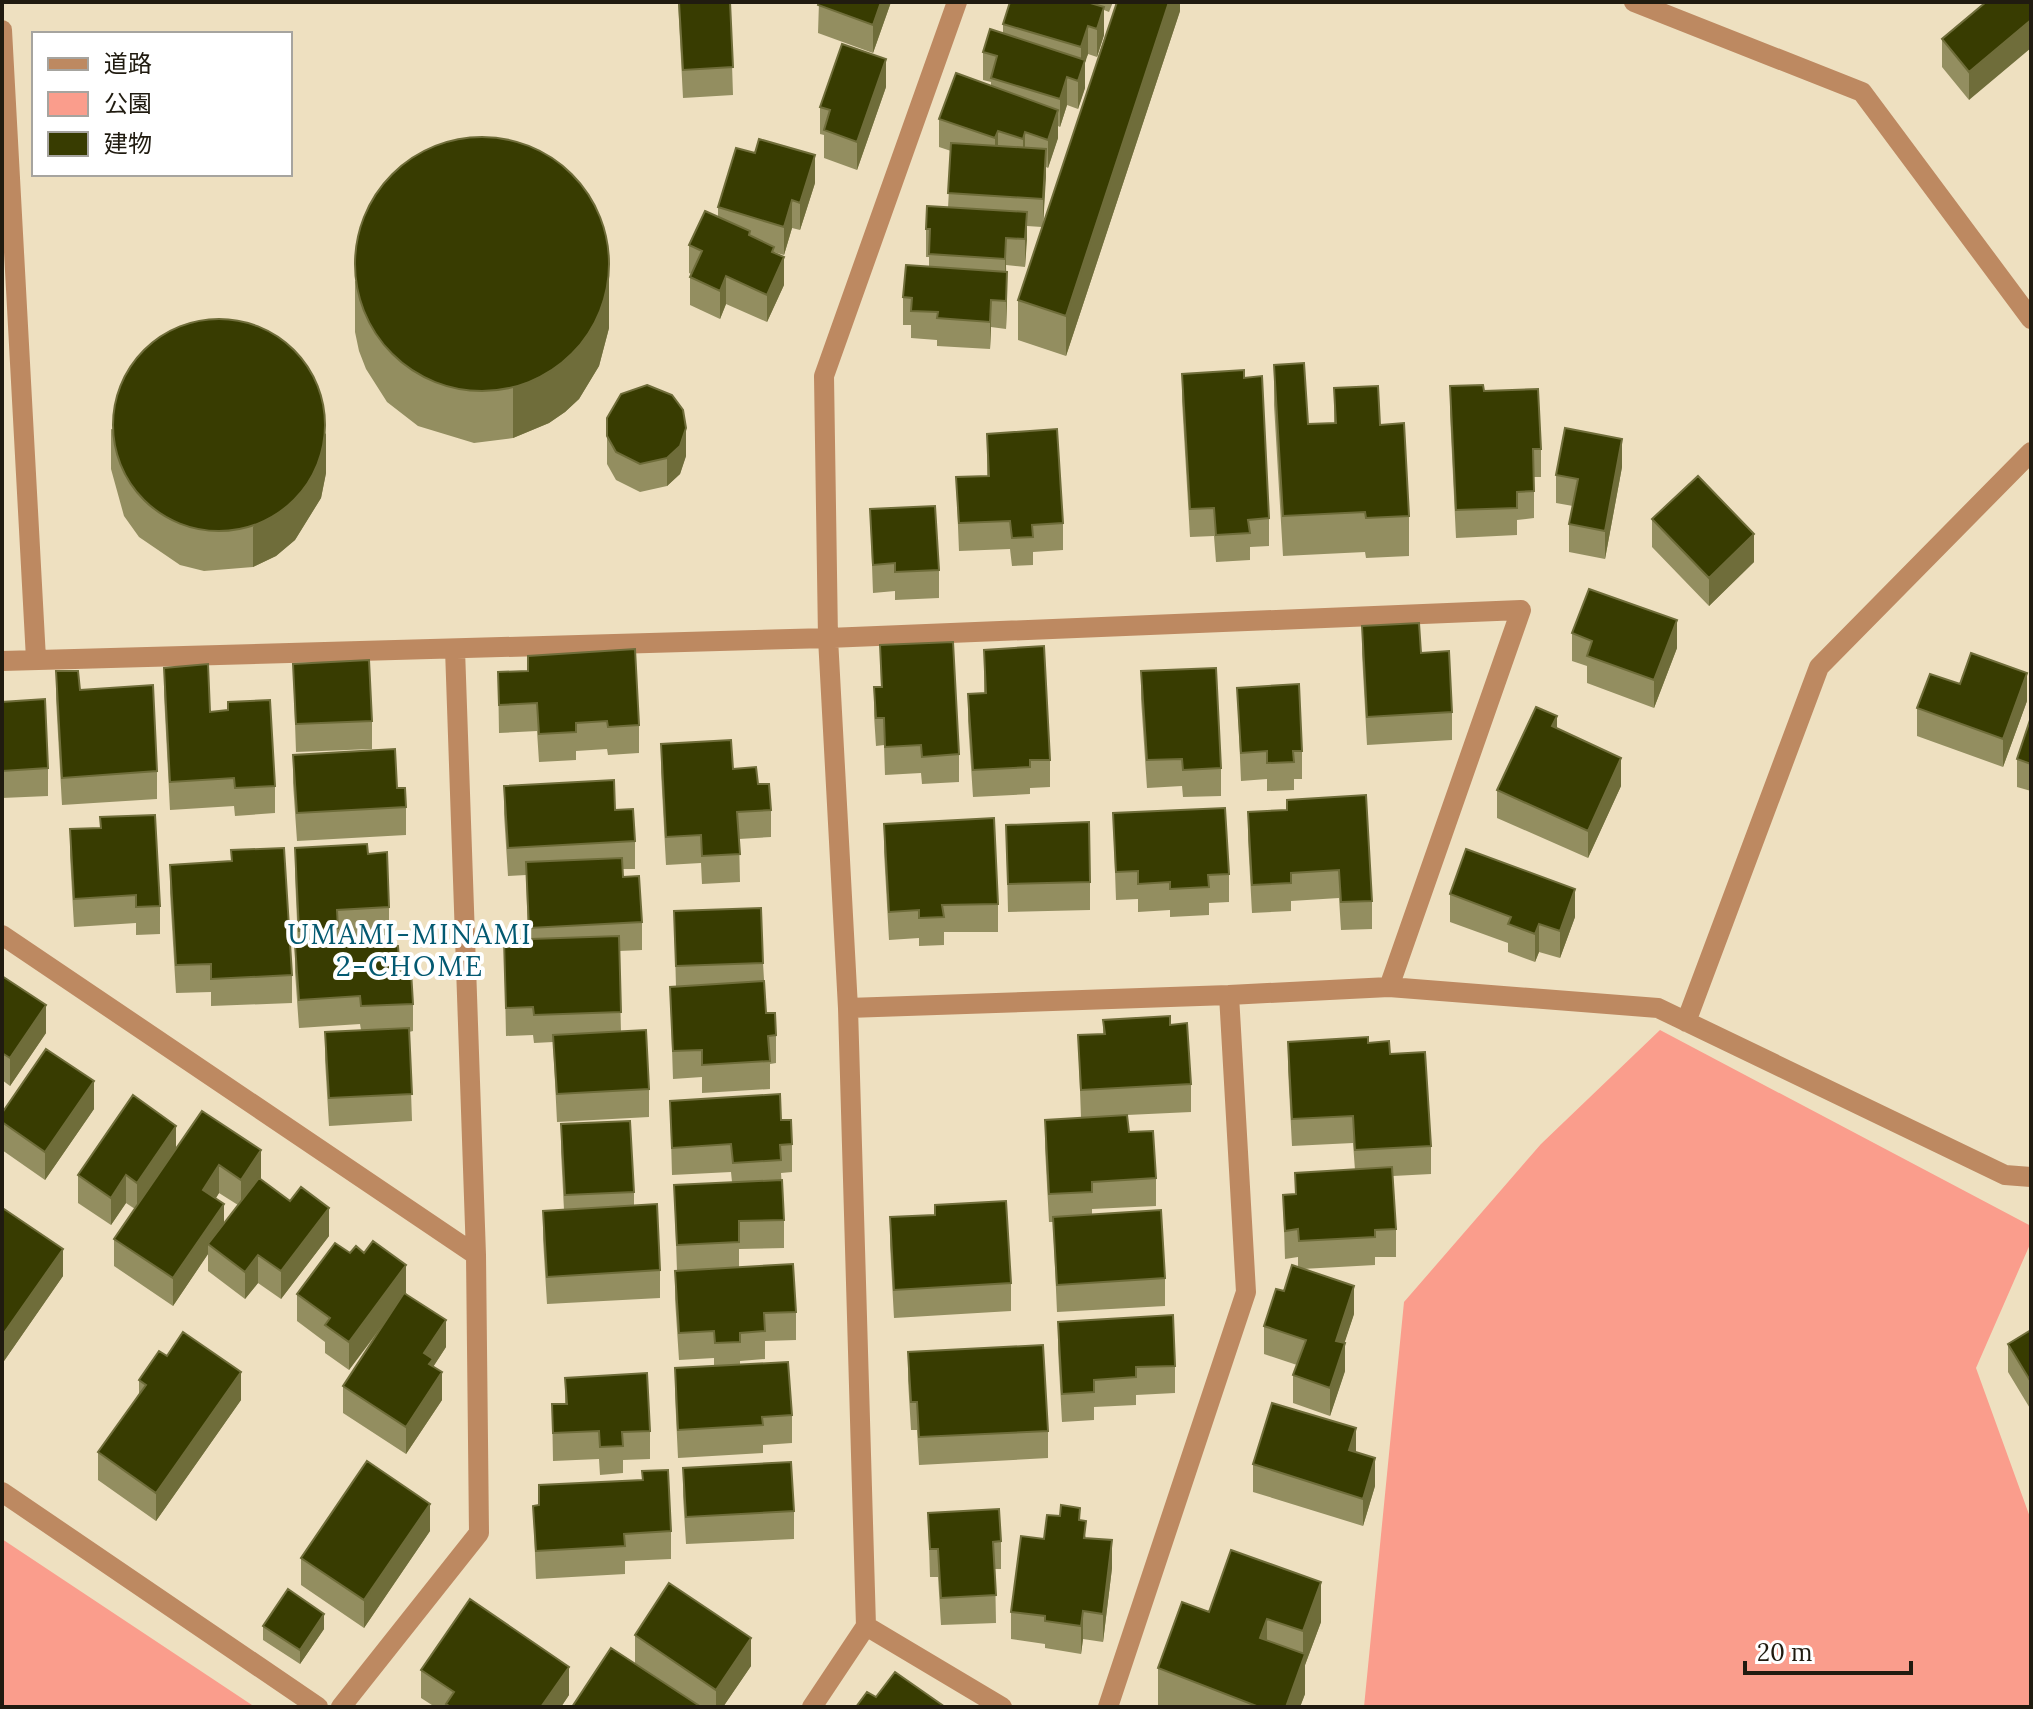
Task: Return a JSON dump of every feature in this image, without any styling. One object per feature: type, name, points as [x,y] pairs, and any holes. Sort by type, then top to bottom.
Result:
[{"type":"street","points":[[812,1707],[866,1626],[848,1008],[828,638],[824,376],[957,2]]},
{"type":"street","points":[[1634,2],[1862,92],[2031,319]]},
{"type":"street","points":[[2,30],[36,659]]},
{"type":"street","points":[[1686,1022],[1819,667],[2031,452]]},
{"type":"street","points":[[2,661],[828,638],[1521,610],[1389,987]]},
{"type":"street","points":[[341,1707],[479,1533],[476,1255],[455,649]]},
{"type":"street","points":[[2,935],[476,1255]]},
{"type":"street","points":[[848,1008],[1389,987],[1658,1008],[2005,1175],[2031,1177]]},
{"type":"street","points":[[1108,1707],[1246,1292],[1229,995]]},
{"type":"street","points":[[2,1492],[318,1707]]},
{"type":"street","points":[[866,1626],[1002,1707]]},
{"type":"green space","points":[[1660,1030],[2031,1226],[2031,1242],[1976,1368],[2031,1520],[2031,1707],[1364,1707],[1404,1302],[1541,1144]]},
{"type":"green space","points":[[2,1539],[255,1707],[2,1707]]},
{"type":"building","points":[[679,2],[730,2],[733,67],[683,70]]},
{"type":"building","points":[[819,2],[881,2],[873,25],[818,5]]},
{"type":"building","points":[[1010,2],[1087,2],[1104,7],[1097,29],[1088,26],[1081,47],[1003,24]]},
{"type":"building","points":[[1117,2],[1169,2],[1066,316],[1018,300]]},
{"type":"building","points":[[1986,2],[2031,2],[2031,20],[1969,72],[1942,39]]},
{"type":"building","points":[[990,29],[1085,60],[1078,81],[1067,77],[1060,99],[991,78],[997,56],[983,52]]},
{"type":"building","points":[[842,44],[886,59],[857,142],[824,130],[830,110],[820,107]]},
{"type":"building","points":[[956,73],[1058,110],[1048,140],[1025,132],[1023,139],[998,131],[995,138],[939,119]]},
{"type":"building","points":[[482,137],[530,147],[572,174],[599,216],[609,264],[599,312],[572,354],[530,381],[482,391],[434,381],[392,354],[365,312],[355,264],[365,216],[392,174],[434,147]]},
{"type":"building","points":[[759,139],[815,155],[800,203],[792,200],[784,227],[718,207],[736,148],[755,153]]},
{"type":"building","points":[[951,143],[1046,149],[1043,199],[948,193]]},
{"type":"building","points":[[927,206],[1027,212],[1025,239],[1006,238],[1005,259],[929,254]]},
{"type":"building","points":[[705,211],[750,231],[749,235],[774,247],[772,252],[784,257],[767,295],[726,276],[720,291],[690,277],[702,251],[689,245]]},
{"type":"building","points":[[906,265],[1007,272],[1006,301],[991,300],[990,322],[937,318],[938,312],[911,311],[912,298],[903,297]]},
{"type":"building","points":[[219,319],[260,327],[294,350],[317,384],[325,425],[317,466],[294,500],[260,523],[219,531],[178,523],[144,500],[121,466],[113,425],[121,384],[144,350],[178,327]]},
{"type":"building","points":[[1304,363],[1308,424],[1336,423],[1334,388],[1378,386],[1380,425],[1404,423],[1409,516],[1366,518],[1365,512],[1283,516],[1274,365]]},
{"type":"building","points":[[1244,370],[1244,378],[1262,376],[1269,518],[1248,520],[1250,533],[1216,535],[1214,508],[1190,509],[1182,374]]},
{"type":"building","points":[[647,385],[672,395],[683,410],[686,428],[680,446],[667,458],[640,464],[616,452],[607,436],[607,418],[621,394]]},
{"type":"building","points":[[1483,385],[1484,391],[1538,389],[1541,449],[1533,449],[1534,491],[1517,492],[1517,508],[1456,510],[1450,386]]},
{"type":"building","points":[[1565,428],[1622,439],[1605,531],[1569,524],[1578,479],[1556,475]]},
{"type":"building","points":[[1057,429],[1063,523],[1032,525],[1033,537],[1012,538],[1010,521],[959,523],[956,477],[989,476],[987,434]]},
{"type":"building","points":[[1698,476],[1754,534],[1709,578],[1652,519]]},
{"type":"building","points":[[935,506],[939,570],[895,572],[895,563],[873,565],[870,509]]},
{"type":"building","points":[[1589,589],[1677,620],[1654,680],[1587,656],[1592,641],[1572,633]]},
{"type":"building","points":[[1419,623],[1421,653],[1449,651],[1452,712],[1367,717],[1362,626]]},
{"type":"building","points":[[953,642],[959,754],[922,757],[921,745],[885,747],[884,718],[876,718],[874,687],[882,687],[880,645]]},
{"type":"building","points":[[1044,646],[1050,760],[1030,760],[1030,767],[973,770],[968,694],[986,693],[984,650]]},
{"type":"building","points":[[635,649],[639,725],[608,727],[607,721],[576,723],[576,732],[539,734],[537,703],[499,705],[498,672],[528,671],[528,656]]},
{"type":"building","points":[[1971,653],[2027,673],[2003,739],[1917,708],[1930,674],[1960,684]]},
{"type":"building","points":[[369,660],[372,721],[296,724],[293,664]]},
{"type":"building","points":[[208,664],[210,712],[228,710],[228,702],[270,700],[275,786],[235,788],[234,778],[170,782],[164,668]]},
{"type":"building","points":[[1216,668],[1221,768],[1183,770],[1182,759],[1147,760],[1141,671]]},
{"type":"building","points":[[56,671],[78,671],[80,690],[153,685],[157,771],[62,778]]},
{"type":"building","points":[[1299,684],[1302,751],[1293,751],[1294,762],[1267,763],[1267,751],[1241,753],[1237,688]]},
{"type":"building","points":[[45,699],[48,768],[2,771],[2,702]]},
{"type":"building","points":[[1536,707],[1557,716],[1552,726],[1621,758],[1588,831],[1497,790]]},
{"type":"building","points":[[2031,717],[2031,764],[2017,759]]},
{"type":"building","points":[[731,740],[733,769],[756,767],[758,784],[769,784],[771,810],[737,812],[740,854],[702,856],[701,835],[666,837],[661,744]]},
{"type":"building","points":[[395,749],[397,788],[405,788],[406,807],[297,813],[293,755]]},
{"type":"building","points":[[614,780],[615,810],[633,809],[635,841],[508,848],[504,786]]},
{"type":"building","points":[[1366,795],[1372,901],[1341,902],[1339,870],[1291,873],[1291,883],[1252,885],[1248,812],[1287,810],[1287,800]]},
{"type":"building","points":[[1225,808],[1229,874],[1208,875],[1209,887],[1170,889],[1170,882],[1138,884],[1138,871],[1116,872],[1113,813]]},
{"type":"building","points":[[155,815],[160,906],[136,907],[136,895],[74,899],[70,829],[101,828],[100,817]]},
{"type":"building","points":[[994,818],[998,904],[942,905],[944,917],[919,918],[919,910],[889,912],[884,824]]},
{"type":"building","points":[[1089,822],[1090,882],[1008,884],[1006,825]]},
{"type":"building","points":[[367,844],[368,854],[387,852],[389,907],[337,910],[338,928],[299,931],[295,848]]},
{"type":"building","points":[[284,848],[292,975],[211,979],[211,964],[176,965],[170,865],[232,861],[231,850]]},
{"type":"building","points":[[1466,849],[1575,889],[1560,931],[1539,924],[1535,934],[1508,924],[1511,917],[1450,894]]},
{"type":"building","points":[[622,858],[623,877],[639,876],[642,922],[529,928],[526,862]]},
{"type":"building","points":[[761,908],[763,963],[676,966],[674,911]]},
{"type":"building","points":[[619,936],[621,1012],[534,1015],[533,1007],[506,1008],[504,940]]},
{"type":"building","points":[[386,940],[386,947],[398,946],[400,971],[411,971],[413,1004],[361,1006],[360,996],[299,1000],[295,945]]},
{"type":"building","points":[[2,976],[46,1005],[10,1058],[2,1053]]},
{"type":"building","points":[[764,981],[766,1013],[775,1013],[776,1035],[768,1036],[770,1061],[702,1065],[702,1050],[673,1051],[670,987]]},
{"type":"building","points":[[1170,1016],[1170,1025],[1187,1023],[1191,1084],[1081,1090],[1078,1035],[1105,1034],[1103,1020]]},
{"type":"building","points":[[409,1028],[412,1094],[329,1098],[325,1032]]},
{"type":"building","points":[[646,1030],[649,1089],[557,1094],[553,1035]]},
{"type":"building","points":[[1368,1037],[1368,1043],[1389,1041],[1390,1054],[1425,1052],[1431,1146],[1355,1150],[1353,1116],[1292,1119],[1288,1042]]},
{"type":"building","points":[[46,1049],[94,1081],[45,1152],[2,1122],[2,1113]]},
{"type":"building","points":[[780,1094],[781,1120],[791,1120],[792,1144],[780,1145],[781,1160],[733,1163],[731,1144],[672,1148],[670,1101]]},
{"type":"building","points":[[133,1095],[176,1126],[137,1183],[126,1175],[111,1198],[78,1175]]},
{"type":"building","points":[[202,1111],[261,1150],[241,1180],[219,1165],[203,1190],[224,1204],[173,1278],[114,1239]]},
{"type":"building","points":[[1127,1115],[1129,1132],[1153,1131],[1156,1178],[1092,1182],[1092,1192],[1049,1194],[1045,1120]]},
{"type":"building","points":[[630,1121],[634,1192],[565,1195],[561,1124]]},
{"type":"building","points":[[1392,1167],[1396,1229],[1375,1230],[1375,1237],[1299,1241],[1298,1229],[1285,1231],[1283,1195],[1296,1194],[1295,1173]]},
{"type":"building","points":[[259,1178],[290,1201],[301,1187],[329,1208],[281,1271],[258,1255],[245,1272],[208,1244]]},
{"type":"building","points":[[782,1180],[784,1220],[739,1221],[739,1242],[677,1245],[674,1185]]},
{"type":"building","points":[[1006,1201],[1011,1283],[894,1290],[890,1217],[935,1215],[935,1205]]},
{"type":"building","points":[[657,1204],[660,1270],[547,1277],[543,1211]]},
{"type":"building","points":[[4,1209],[63,1249],[4,1333],[2,1211]]},
{"type":"building","points":[[1161,1210],[1165,1278],[1057,1285],[1053,1217]]},
{"type":"building","points":[[373,1241],[406,1265],[349,1342],[325,1325],[330,1318],[297,1294],[335,1243],[350,1253],[356,1246],[364,1253]]},
{"type":"building","points":[[793,1264],[796,1312],[764,1313],[765,1331],[740,1333],[740,1342],[715,1343],[714,1331],[679,1333],[675,1271]]},
{"type":"building","points":[[1292,1265],[1354,1286],[1336,1341],[1345,1343],[1330,1388],[1293,1375],[1306,1340],[1264,1326],[1276,1289],[1284,1291]]},
{"type":"building","points":[[404,1293],[446,1320],[424,1353],[433,1359],[429,1364],[442,1372],[406,1427],[343,1386]]},
{"type":"building","points":[[1173,1315],[1175,1366],[1136,1367],[1136,1377],[1094,1380],[1094,1392],[1062,1394],[1058,1322]]},
{"type":"building","points":[[2031,1330],[2031,1382],[2008,1344]]},
{"type":"building","points":[[183,1332],[241,1372],[156,1493],[98,1452],[146,1385],[139,1380],[159,1351],[167,1356]]},
{"type":"building","points":[[1043,1345],[1048,1431],[919,1437],[917,1402],[911,1402],[908,1352]]},
{"type":"building","points":[[788,1362],[792,1415],[762,1417],[763,1425],[678,1430],[675,1368]]},
{"type":"building","points":[[647,1373],[650,1431],[622,1432],[623,1446],[600,1447],[599,1431],[553,1433],[552,1404],[567,1404],[565,1378]]},
{"type":"building","points":[[1272,1403],[1356,1428],[1349,1450],[1375,1458],[1363,1499],[1253,1464]]},
{"type":"building","points":[[367,1461],[430,1504],[364,1600],[301,1558]]},
{"type":"building","points":[[791,1462],[794,1511],[686,1517],[683,1468]]},
{"type":"building","points":[[668,1470],[671,1531],[624,1534],[625,1546],[536,1551],[533,1506],[539,1505],[539,1485],[643,1480],[642,1471]]},
{"type":"building","points":[[1061,1505],[1080,1508],[1079,1520],[1086,1521],[1084,1538],[1112,1540],[1103,1614],[1083,1611],[1081,1626],[1045,1621],[1045,1616],[1011,1612],[1021,1536],[1044,1539],[1047,1515],[1060,1516]]},
{"type":"building","points":[[999,1509],[1001,1541],[993,1542],[996,1595],[941,1598],[938,1549],[930,1549],[928,1513]]},
{"type":"building","points":[[1231,1550],[1321,1582],[1303,1631],[1267,1619],[1260,1638],[1305,1654],[1286,1707],[1259,1707],[1158,1668],[1182,1602],[1209,1612]]},
{"type":"building","points":[[669,1583],[751,1638],[716,1690],[635,1635]]},
{"type":"building","points":[[288,1589],[324,1614],[300,1650],[263,1626]]},
{"type":"building","points":[[470,1599],[569,1667],[541,1707],[451,1707],[446,1704],[454,1692],[421,1670]]},
{"type":"building","points":[[611,1648],[701,1707],[572,1707]]},
{"type":"building","points":[[895,1672],[945,1707],[856,1707],[867,1692],[876,1697]]},
{"type":"district","name":"UMAMI-MINAMI 2-CHOME","points":[[410,950]]}]
